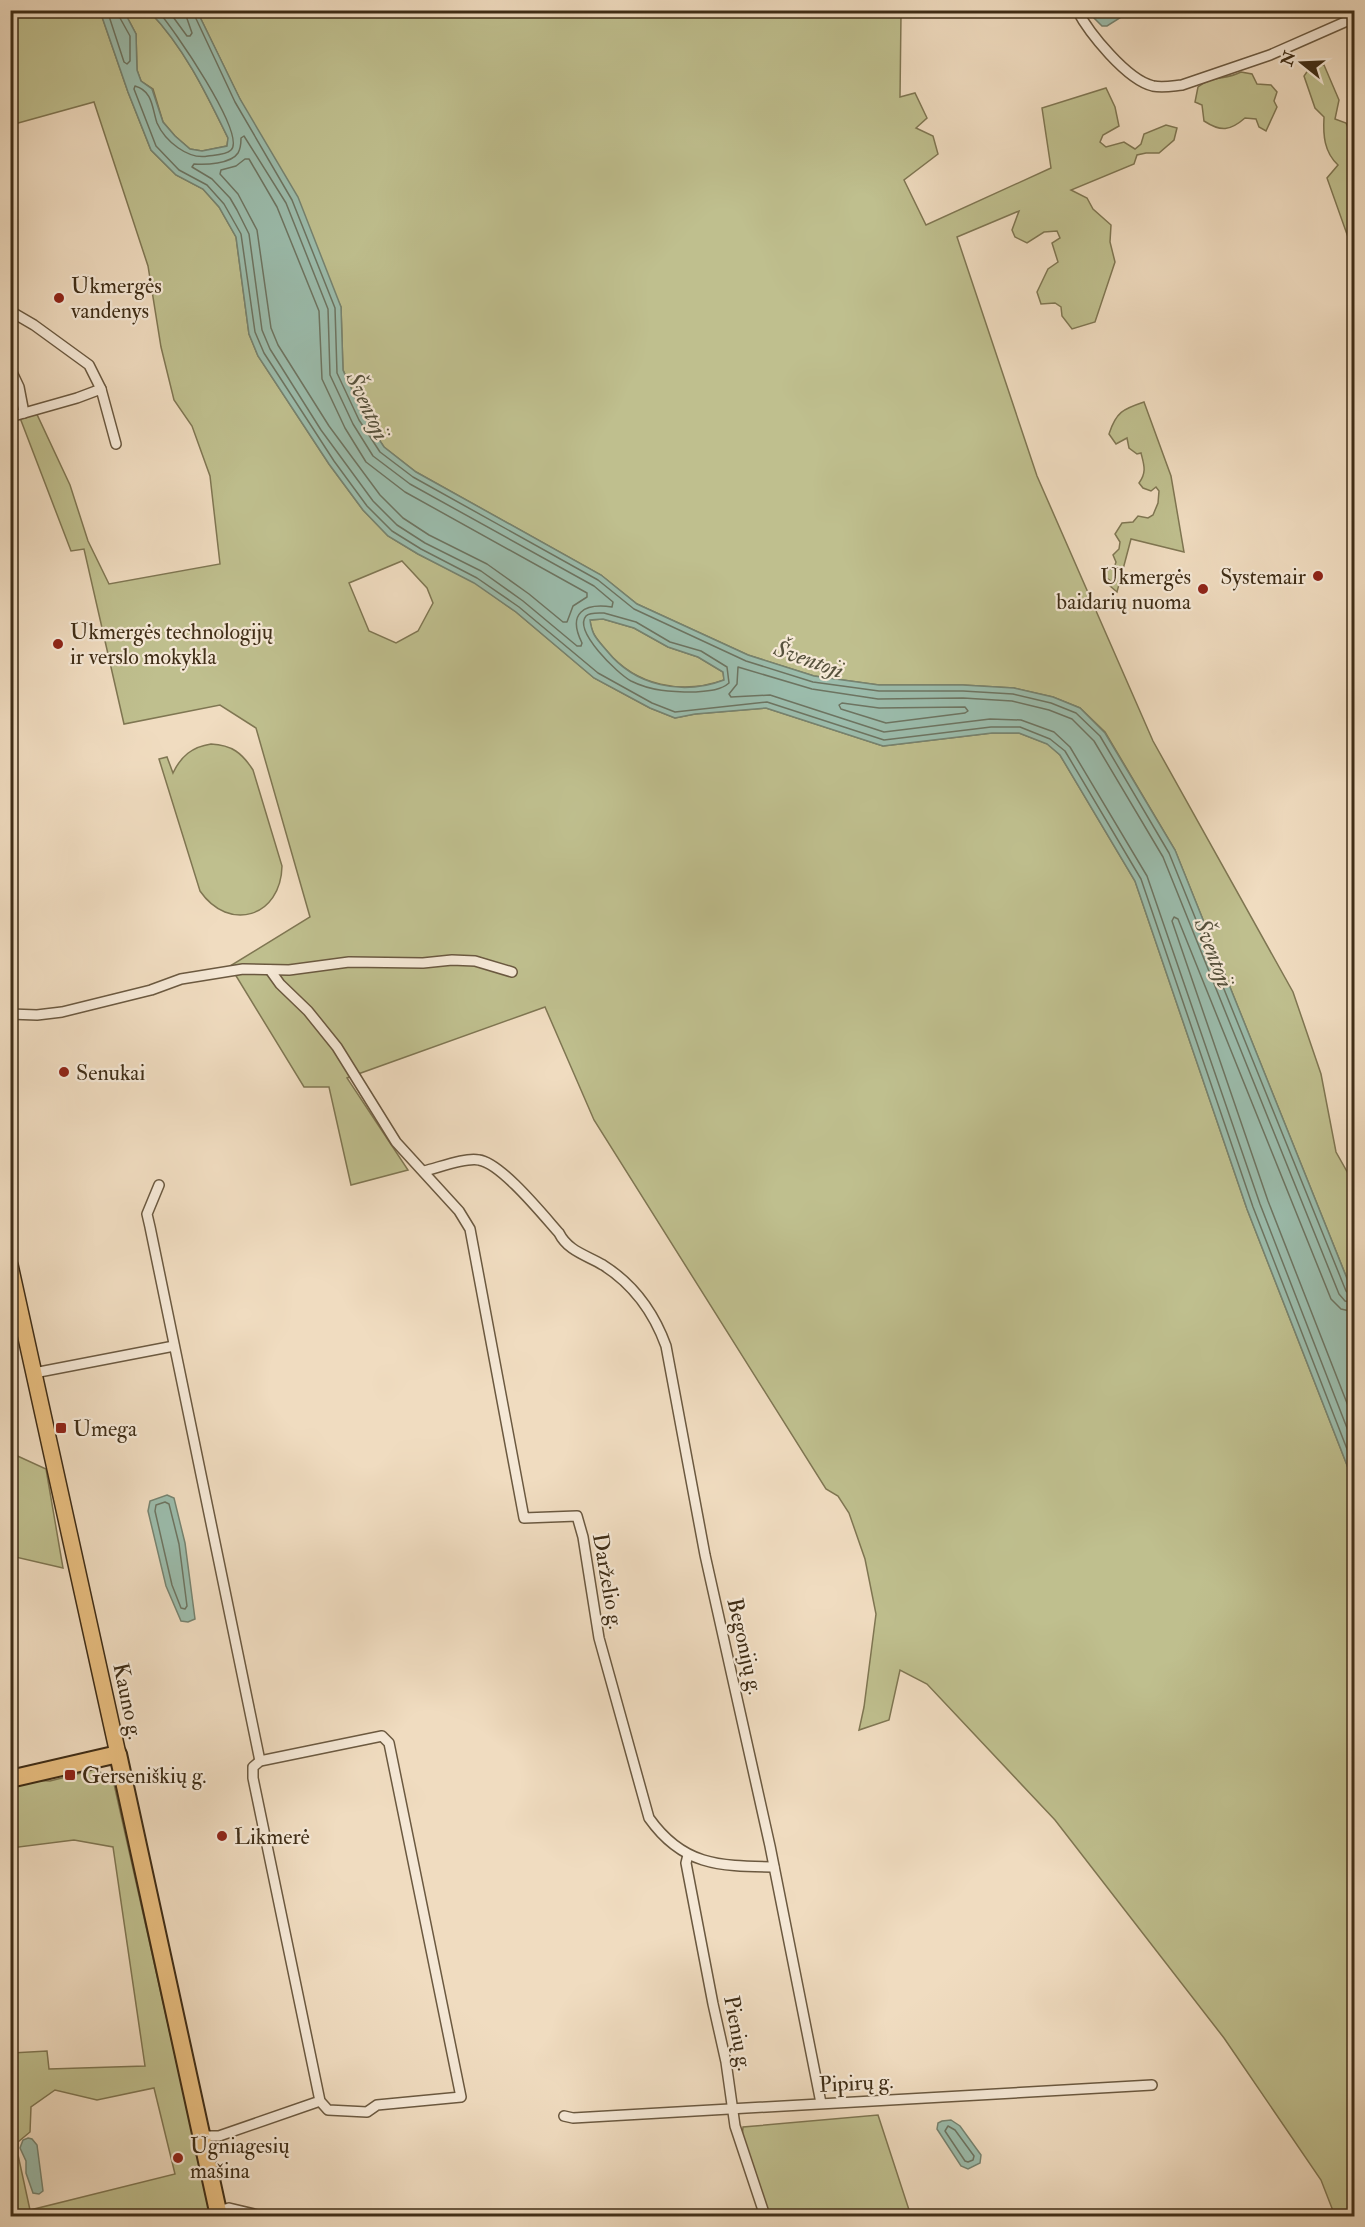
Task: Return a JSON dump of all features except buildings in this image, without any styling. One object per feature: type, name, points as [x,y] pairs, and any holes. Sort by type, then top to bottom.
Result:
[{"type":"highway","points":[[10,1779],[118,1754]]},
{"type":"highway","name":"Kauno g.","points":[[118,1754],[219,2214]]},
{"type":"main road","name":"Kauno g.","points":[[10,1265],[118,1754]]},
{"type":"street","points":[[1077,10],[1086,28],[1098,43],[1136,77],[1151,86],[1167,87],[1182,85],[1270,55],[1354,18]]},
{"type":"street","points":[[10,311],[34,325],[89,365],[101,389],[116,444]]},
{"type":"street","points":[[10,368],[19,387],[24,413]]},
{"type":"street","points":[[10,417],[101,389]]},
{"type":"street","points":[[10,1014],[38,1015],[62,1012],[152,990],[182,979],[243,969],[289,970],[349,962],[423,963],[452,960],[475,961],[513,972]]},
{"type":"street","points":[[270,970],[337,1047],[396,1142],[424,1171]]},
{"type":"street","name":"Begonijų g.","points":[[424,1171],[472,1159],[489,1163],[518,1188],[563,1240],[583,1257],[601,1264],[617,1275],[645,1304],[660,1330],[666,1346],[705,1555],[774,1867],[821,2103]]},
{"type":"street","name":"Darželio g.","points":[[424,1171],[459,1211],[473,1240],[524,1518],[577,1516],[583,1537],[599,1638],[649,1818],[668,1841],[688,1856],[711,1863],[739,1867],[774,1867]]},
{"type":"street","points":[[159,1185],[147,1214],[260,1761]]},
{"type":"street","points":[[34,1372],[174,1346]]},
{"type":"street","points":[[382,1736],[389,1743],[461,2097],[377,2104],[367,2112],[328,2110],[320,2101],[254,1778],[253,1767],[260,1761],[382,1736]]},
{"type":"street","name":"Pienių g.","points":[[688,1856],[686,1863],[726,2062],[735,2126],[765,2217]]},
{"type":"street","name":"Pipirų g.","points":[[564,2116],[573,2118],[733,2110],[1152,2085]]},
{"type":"street","points":[[201,2136],[219,2136],[320,2101]]},
{"type":"street","points":[[219,2214],[229,2208],[262,2217]]},
{"type":"green space","points":[[10,11],[100,11],[151,150],[176,175],[203,189],[219,207],[236,237],[249,334],[258,356],[329,464],[363,510],[388,536],[474,582],[516,612],[594,678],[650,708],[675,718],[766,708],[883,746],[992,733],[1019,733],[1048,744],[1060,755],[1135,881],[1247,1209],[1354,1483],[1354,2216],[1335,2216],[1321,2180],[1224,2038],[1055,1820],[927,1684],[900,1670],[889,1720],[859,1730],[876,1614],[865,1559],[849,1513],[838,1496],[826,1489],[594,1120],[545,1007],[347,1078],[408,1170],[351,1185],[329,1087],[304,1087],[230,966],[310,917],[256,728],[220,705],[124,724],[84,549],[71,551],[17,410],[33,406],[70,485],[88,541],[109,584],[220,564],[210,476],[192,426],[174,400],[161,347],[148,266],[94,102],[11,125]],"holes":[[[402,561],[427,588],[433,603],[418,631],[396,643],[369,631],[349,583]]]},
{"type":"green space","points":[[125,11],[149,11],[162,25],[184,55],[211,104],[228,138],[227,146],[202,151],[190,149],[163,122],[153,89],[141,81],[137,70],[136,34]]},
{"type":"green space","points":[[197,11],[895,11],[901,15],[900,97],[915,93],[927,118],[916,128],[933,136],[938,154],[904,180],[926,225],[1051,168],[1042,108],[1106,88],[1115,107],[1119,126],[1103,135],[1100,142],[1106,147],[1124,142],[1135,149],[1141,144],[1144,134],[1166,125],[1177,128],[1174,140],[1159,153],[1137,155],[1134,164],[1071,190],[1087,198],[1093,209],[1111,225],[1110,242],[1115,262],[1095,322],[1072,329],[1062,316],[1061,307],[1055,303],[1041,304],[1037,292],[1048,269],[1058,262],[1052,243],[1060,238],[1057,231],[1044,232],[1027,243],[1015,237],[1012,230],[1019,211],[957,237],[1037,476],[1153,741],[1293,992],[1321,1074],[1336,1152],[1354,1184],[1354,1296],[1175,850],[1105,732],[1080,708],[1053,697],[1014,688],[963,685],[879,685],[814,676],[748,655],[637,604],[601,575],[416,472],[384,447],[364,417],[343,370],[341,307]]},
{"type":"green space","points":[[1324,65],[1339,100],[1335,119],[1346,123],[1354,140],[1349,164],[1354,167],[1354,254],[1327,178],[1338,165],[1327,149],[1324,137],[1324,117],[1315,108],[1304,76],[1311,66]]},
{"type":"green space","points":[[1241,72],[1252,74],[1257,84],[1271,85],[1277,92],[1274,101],[1277,107],[1266,131],[1259,127],[1256,119],[1245,118],[1230,128],[1215,127],[1204,121],[1202,105],[1195,102],[1198,87],[1204,83]]},
{"type":"green space","points":[[1144,402],[1171,476],[1184,552],[1131,539],[1117,592],[1110,586],[1111,581],[1105,577],[1107,570],[1114,568],[1116,562],[1113,555],[1119,549],[1120,542],[1115,534],[1122,523],[1133,522],[1138,516],[1148,518],[1153,515],[1158,503],[1159,491],[1156,487],[1151,491],[1143,488],[1139,483],[1144,472],[1141,453],[1137,454],[1129,448],[1127,438],[1116,444],[1109,434],[1114,421],[1121,412]]},
{"type":"green space","points":[[603,619],[634,628],[668,647],[698,657],[723,672],[724,680],[692,687],[676,687],[646,680],[619,663],[598,640],[590,620]]},
{"type":"green space","points":[[211,744],[225,746],[236,751],[253,770],[282,866],[279,883],[273,897],[263,907],[252,913],[238,915],[225,912],[212,904],[200,891],[159,759],[167,757],[173,773],[188,753],[198,747]]},
{"type":"green space","points":[[11,1453],[46,1469],[63,1568],[11,1556]]},
{"type":"green space","points":[[97,1769],[114,1784],[211,2216],[11,2216],[10,2001],[12,2053],[47,2051],[49,2069],[145,2066],[113,1847],[74,1840],[11,1848],[11,1784],[29,1780],[50,1781]],"holes":[[[154,2088],[175,2174],[30,2210],[18,2155],[18,2142],[30,2132],[31,2107],[55,2090],[97,2100]]]},
{"type":"green space","points":[[878,2115],[911,2216],[768,2216],[742,2138],[743,2127]]},
{"type":"water","name":"Šventoji","points":[[100,11],[125,11],[136,34],[137,70],[141,81],[152,89],[163,122],[175,136],[190,149],[202,151],[227,146],[228,138],[184,55],[149,11],[197,11],[240,99],[298,197],[341,307],[343,370],[364,417],[384,447],[416,472],[601,575],[637,604],[748,655],[814,676],[879,685],[963,685],[1014,688],[1053,697],[1080,708],[1105,733],[1175,850],[1354,1296],[1354,1483],[1247,1209],[1135,881],[1060,755],[1047,744],[1019,733],[992,733],[883,746],[766,708],[675,718],[650,708],[594,678],[516,612],[474,583],[388,536],[363,510],[329,464],[258,356],[249,334],[236,237],[219,207],[203,189],[176,175],[151,150]],"holes":[[[603,619],[634,628],[668,647],[698,657],[723,672],[724,680],[692,687],[660,685],[645,680],[618,663],[594,634],[590,620]]]},
{"type":"water","points":[[1090,11],[1121,11],[1123,16],[1107,26],[1102,26]]},
{"type":"water","points":[[167,1495],[174,1498],[185,1543],[195,1619],[188,1622],[181,1621],[166,1586],[148,1511],[150,1501]]},
{"type":"water","points":[[951,2120],[960,2126],[981,2155],[980,2163],[968,2169],[961,2166],[937,2129],[938,2123]]},
{"type":"water","points":[[28,2138],[37,2145],[43,2191],[39,2194],[33,2193],[26,2173],[26,2161],[20,2148],[23,2140]]},
{"type":"place","name":"Ukmergės vandenys","points":[[59,298]]},
{"type":"place","name":"Systemair","points":[[1318,576]]},
{"type":"place","name":"Ukmergės baidarių nuoma","points":[[1203,589]]},
{"type":"place","name":"Ukmergės technologijų ir verslo mokykla","points":[[58,644]]},
{"type":"place","name":"Senukai","points":[[64,1072]]},
{"type":"place","name":"Umega","points":[[61,1428]]},
{"type":"place","name":"Gerseniškių g.","points":[[70,1775]]},
{"type":"place","name":"Likmerė","points":[[222,1836]]},
{"type":"place","name":"Ugniagesių mašina","points":[[178,2158]]}]
